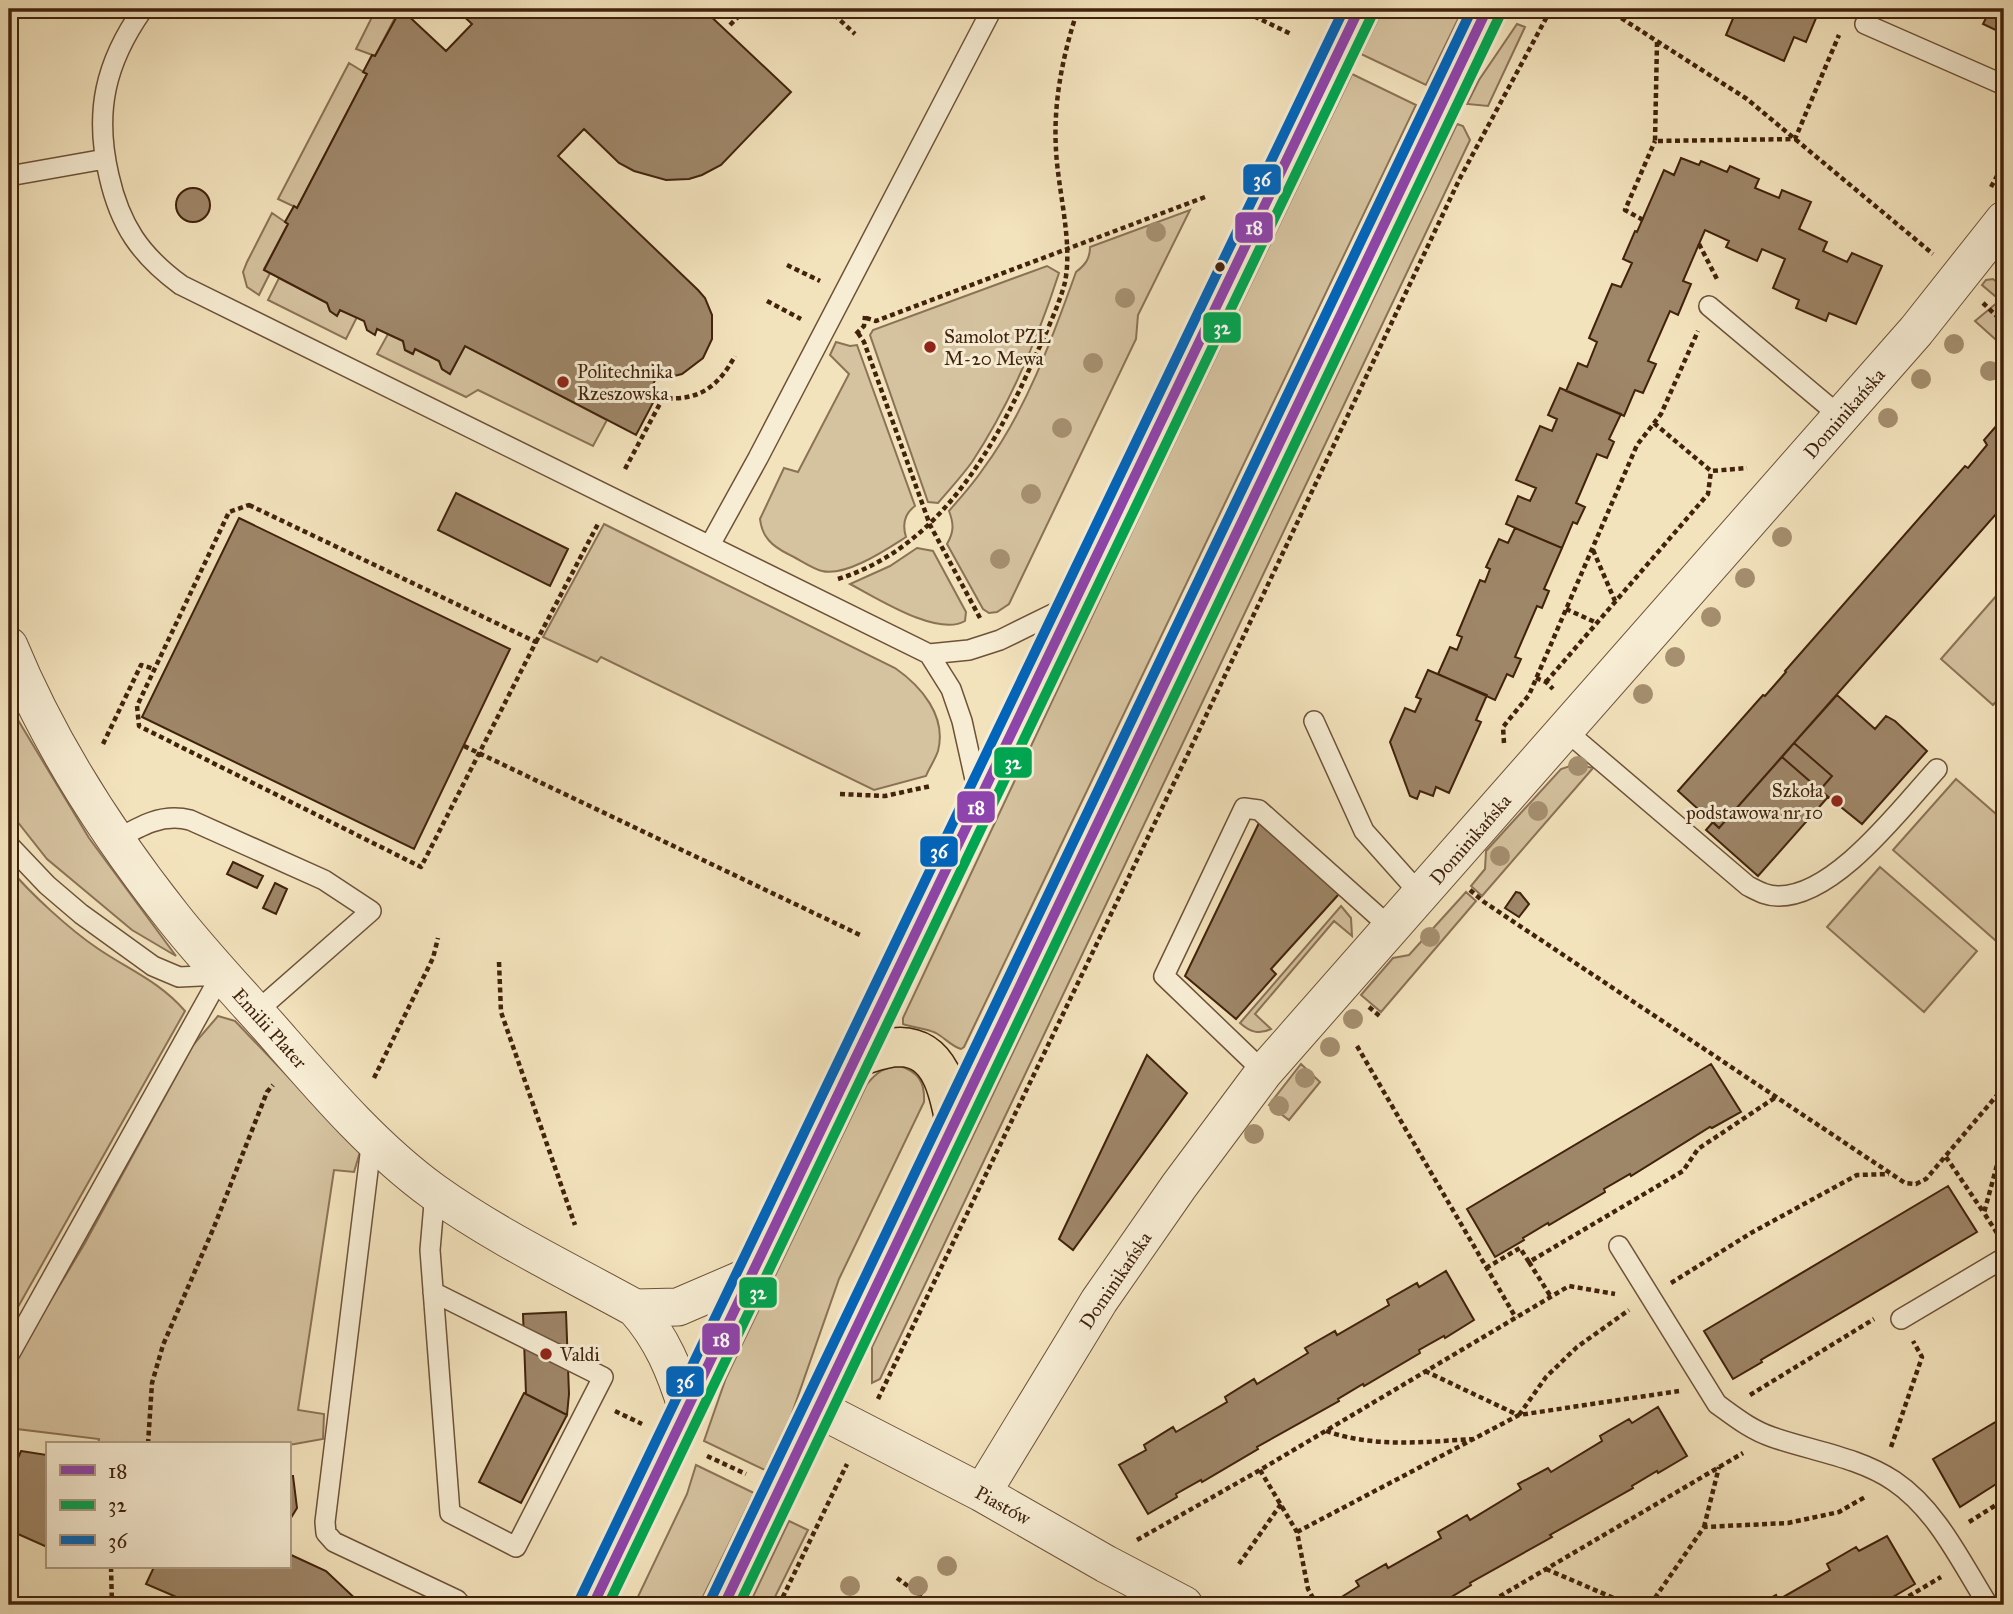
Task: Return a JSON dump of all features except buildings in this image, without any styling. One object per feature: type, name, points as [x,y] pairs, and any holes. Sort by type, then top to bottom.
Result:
[{"type":"main road","points":[[593,1605],[1359,9]]},
{"type":"main road","points":[[724,1605],[1487,9]]},
{"type":"main road","points":[[857,1057],[901,1047],[918,1051],[934,1063],[944,1078],[955,1124]]},
{"type":"street","name":"Dominikańska","points":[[982,1493],[1099,1301],[1179,1186],[1264,1072],[1916,331],[2004,220]]},
{"type":"street","name":"Emilii Plater","points":[[9,646],[48,727],[116,840],[172,916],[221,975],[372,1138],[435,1192],[533,1252],[635,1308],[651,1325],[669,1357],[687,1409]]},
{"type":"street","points":[[635,1308],[678,1307],[750,1276]]},
{"type":"street","name":"Piastów","points":[[819,1409],[982,1493],[1184,1605]]},
{"type":"lane","points":[[143,9],[129,29],[113,62],[101,124],[105,159],[115,202],[129,232],[159,269],[181,285],[929,654],[951,689],[962,720],[979,799]]},
{"type":"lane","points":[[710,545],[992,9]]},
{"type":"lane","points":[[1865,24],[2004,85]]},
{"type":"lane","points":[[9,176],[105,159]]},
{"type":"lane","points":[[1709,306],[1841,417]]},
{"type":"lane","points":[[929,654],[969,650],[1000,639],[1073,604]]},
{"type":"lane","points":[[1314,721],[1364,831],[1421,895]]},
{"type":"lane","points":[[1565,730],[1748,886],[1764,895],[1772,896],[1804,892],[1828,879],[1855,858],[1937,769]]},
{"type":"lane","points":[[1264,1072],[1164,975],[1244,808],[1259,810],[1391,928]]},
{"type":"lane","points":[[116,840],[153,820],[190,820],[324,880],[371,911],[256,1012]]},
{"type":"lane","points":[[9,845],[47,885],[81,914],[153,966],[179,977],[221,975]]},
{"type":"lane","points":[[9,1355],[221,975]]},
{"type":"lane","points":[[372,1138],[325,1522],[326,1533],[334,1542],[457,1600],[461,1605]]},
{"type":"lane","points":[[433,1292],[603,1377],[516,1547],[450,1513],[433,1292],[430,1250],[435,1192]]},
{"type":"lane","points":[[1619,1246],[1644,1300],[1717,1404],[1738,1421],[1771,1437],[1823,1452],[1887,1477],[1917,1500],[1930,1516],[1988,1605]]},
{"type":"lane","points":[[1900,1319],[2004,1258]]},
{"type":"path","points":[[730,25],[746,9]]},
{"type":"path","points":[[828,9],[855,34]]},
{"type":"path","points":[[833,580],[876,564],[905,546],[930,525],[961,489],[990,445],[1018,394],[1065,281],[1067,250],[1056,148],[1056,110],[1069,37],[1078,9]]},
{"type":"path","points":[[1239,9],[1291,34]]},
{"type":"path","points":[[779,1605],[1186,758],[1460,178],[1551,9]]},
{"type":"path","points":[[1607,9],[1747,99],[1940,260]]},
{"type":"path","points":[[1795,139],[1844,23],[1865,24]]},
{"type":"path","points":[[1643,220],[1625,211],[1655,141],[1657,41]]},
{"type":"path","points":[[1655,141],[1795,139]]},
{"type":"path","points":[[866,318],[876,321],[1205,197]]},
{"type":"path","points":[[1505,749],[1503,727],[1529,695],[1637,445],[1661,414],[1709,306],[1718,282],[1699,244]]},
{"type":"path","points":[[787,265],[811,277]]},
{"type":"path","points":[[767,301],[792,314]]},
{"type":"path","points":[[1997,317],[2004,323]]},
{"type":"path","points":[[858,333],[864,342],[930,525],[982,622],[989,620]]},
{"type":"path","points":[[625,469],[663,398],[679,399],[708,390],[721,378],[735,356]]},
{"type":"path","points":[[1546,682],[1708,494],[1712,471]]},
{"type":"path","points":[[536,642],[249,505],[229,512],[137,706],[139,726],[421,867],[602,517]]},
{"type":"path","points":[[1592,549],[1615,601]]},
{"type":"path","points":[[1566,609],[1597,623]]},
{"type":"path","points":[[103,744],[141,665],[154,669]]},
{"type":"path","points":[[464,746],[860,935]]},
{"type":"path","points":[[840,793],[885,796],[930,786]]},
{"type":"path","points":[[1469,889],[1484,902],[1905,1183],[1916,1184],[1926,1179],[2004,1087]]},
{"type":"path","points":[[374,1078],[433,958],[438,938]]},
{"type":"path","points":[[499,962],[501,1012],[575,1225]]},
{"type":"path","points":[[1357,1046],[1516,1318]]},
{"type":"path","points":[[148,1442],[152,1383],[163,1345],[214,1227],[267,1091],[297,1059]]},
{"type":"path","points":[[1529,1262],[1683,1171],[1698,1149],[1776,1097]]},
{"type":"path","points":[[1984,1213],[2004,1139]]},
{"type":"path","points":[[1946,1157],[2004,1242]]},
{"type":"path","points":[[1519,1415],[1546,1377],[1577,1348],[1644,1300],[1751,1233],[1857,1175],[1889,1174]]},
{"type":"path","points":[[1486,1268],[1520,1248],[1551,1297]]},
{"type":"path","points":[[1106,1564],[1126,1547],[1569,1286],[1644,1300]]},
{"type":"path","points":[[1704,1527],[1788,1523],[1839,1512],[1887,1477],[1923,1357],[1894,1308],[1726,1410]]},
{"type":"path","points":[[1425,1371],[1519,1415]]},
{"type":"path","points":[[1297,1532],[1519,1415],[1613,1403],[1706,1386]]},
{"type":"path","points":[[592,1399],[652,1429]]},
{"type":"path","points":[[1325,1431],[1348,1439],[1376,1443],[1475,1439]]},
{"type":"path","points":[[1485,1605],[1771,1437]]},
{"type":"path","points":[[700,1453],[748,1475]]},
{"type":"path","points":[[1650,1605],[1704,1527],[1719,1467]]},
{"type":"path","points":[[1260,1470],[1297,1532],[1308,1588],[1317,1605]]},
{"type":"path","points":[[1239,1563],[1281,1504]]},
{"type":"path","points":[[111,1568],[112,1605]]},
{"type":"path","points":[[1546,1569],[1630,1605]]},
{"type":"path","points":[[897,1577],[923,1597]]},
{"type":"shaded area","points":[[376,9],[399,10],[375,56],[356,49]]},
{"type":"shaded area","points":[[1383,9],[1463,9],[1426,85],[1361,54]]},
{"type":"shaded area","points":[[1517,24],[1525,27],[1488,106],[1467,104],[1479,80]]},
{"type":"shaded area","points":[[349,63],[367,74],[297,208],[278,199]]},
{"type":"shaded area","points":[[1352,74],[1416,105],[964,1047],[957,1048],[932,1031],[903,1024],[903,1018],[1144,506]]},
{"type":"shaded area","points":[[1457,124],[1463,126],[1470,140],[880,1379],[872,1383],[872,1347]]},
{"type":"shaded area","points":[[1190,210],[1138,315],[1136,339],[1009,604],[997,612],[989,613],[983,609],[947,544],[953,528],[949,511],[998,447],[1025,399],[1076,272],[1086,261],[1090,247]]},
{"type":"shaded area","points":[[272,213],[288,224],[264,269],[270,273],[259,295],[247,287],[243,272]]},
{"type":"shaded area","points":[[1047,266],[1059,273],[1042,322],[1011,394],[968,467],[938,503],[928,502],[870,335],[873,330]]},
{"type":"shaded area","points":[[279,278],[327,303],[330,311],[337,315],[340,310],[357,317],[346,339],[268,300]]},
{"type":"shaded area","points":[[1993,279],[2004,286],[2004,297],[1995,296],[1982,285],[1986,280]]},
{"type":"shaded area","points":[[2004,297],[2004,347],[1975,321]]},
{"type":"shaded area","points":[[388,334],[403,341],[405,350],[412,354],[415,349],[439,361],[442,369],[450,374],[465,346],[607,420],[593,446],[478,390],[466,397],[377,354]]},
{"type":"shaded area","points":[[836,342],[857,345],[915,506],[908,512],[905,520],[906,537],[866,561],[832,572],[814,568],[777,548],[766,536],[760,519],[784,468],[798,472],[849,374],[830,355]]},
{"type":"shaded area","points":[[604,524],[905,675],[930,703],[939,726],[938,751],[926,776],[874,790],[601,657],[597,662],[543,637]]},
{"type":"shaded area","points":[[917,548],[933,551],[966,612],[965,621],[953,625],[923,620],[850,584],[890,566]]},
{"type":"shaded area","points":[[2004,587],[2004,693],[1993,705],[1941,659]]},
{"type":"shaded area","points":[[9,698],[18,720],[89,838],[176,956],[132,930],[47,859],[9,811]]},
{"type":"shaded area","points":[[1576,764],[1593,768],[1482,896],[1471,886],[1485,869],[1486,851],[1561,769]]},
{"type":"shaded area","points":[[1956,779],[2004,821],[2004,948],[1893,850]]},
{"type":"shaded area","points":[[1880,867],[1977,951],[1924,1012],[1827,927]]},
{"type":"shaded area","points":[[9,868],[39,900],[75,931],[154,984],[185,1011],[9,1323]]},
{"type":"shaded area","points":[[1466,892],[1476,901],[1381,1012],[1361,995],[1393,958],[1409,955]]},
{"type":"shaded area","points":[[1341,906],[1351,918],[1352,936],[1334,921],[1255,1014],[1271,1029],[1255,1032],[1247,1029],[1240,1023]]},
{"type":"shaded area","points":[[218,1016],[235,1021],[360,1152],[354,1172],[334,1170],[298,1410],[324,1414],[323,1439],[290,1445],[290,1442],[98,1442],[99,1439],[9,1428],[9,1370],[85,1243],[193,1045]]},
{"type":"shaded area","points":[[1301,1064],[1320,1082],[1289,1120],[1269,1105]]},
{"type":"shaded area","points":[[900,1066],[912,1071],[920,1079],[924,1102],[839,1279],[791,1416],[765,1470],[704,1441],[726,1378],[867,1084],[881,1071]]},
{"type":"shaded area","points":[[696,1465],[754,1493],[699,1605],[634,1605],[687,1494]]},
{"type":"shaded area","points":[[789,1521],[808,1530],[771,1605],[749,1605]]},
{"type":"transit line","name":"36","points":[[580,1599],[1344,9]]},
{"type":"transit line","name":"18","points":[[593,1605],[1359,9]]},
{"type":"transit line","name":"36","points":[[711,1599],[1472,9]]},
{"type":"transit line","name":"18","points":[[724,1605],[1487,9]]},
{"type":"transit line","name":"32","points":[[608,1605],[1372,15]]},
{"type":"transit line","name":"32","points":[[739,1605],[1500,15]]},
{"type":"place","name":"Samolot PZL M-20 Mewa","points":[[930,347]]},
{"type":"place","name":"Politechnika Rzeszowska","points":[[563,382]]},
{"type":"place","name":"Szkoła podstawowa nr 10","points":[[1837,801]]},
{"type":"place","name":"Valdi","points":[[546,1354]]}]
